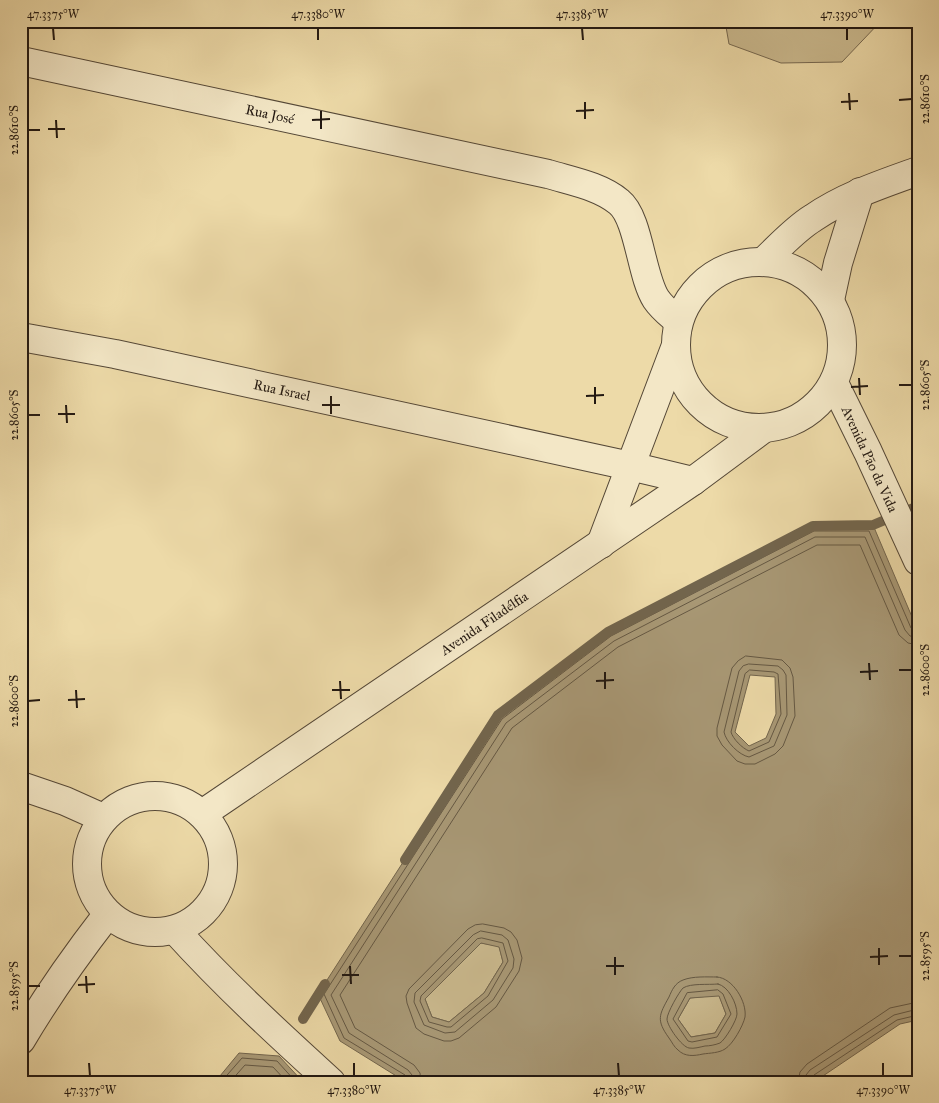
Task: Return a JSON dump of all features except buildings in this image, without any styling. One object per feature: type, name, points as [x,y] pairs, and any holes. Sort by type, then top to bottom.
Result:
[{"type":"street","name":"Rua José","points":[[21,61],[548,174],[604,192],[621,203],[634,228],[655,298],[678,321]]},
{"type":"street","points":[[764,261],[811,218],[860,192],[918,171]]},
{"type":"street","points":[[830,300],[838,263],[860,192]]},
{"type":"street","points":[[601,544],[675,348],[678,321],[690,296],[710,276],[736,264],[764,261],[790,267],[813,280],[830,300],[841,327],[842,356],[834,383],[816,406],[792,422],[763,429],[737,426],[713,414],[693,397],[680,374],[675,348]]},
{"type":"street","name":"Rua Israel","points":[[21,337],[115,354],[693,481]]},
{"type":"street","name":"Avenida Pão da Vida","points":[[834,383],[918,561]]},
{"type":"street","name":"Avenida Filadélfia","points":[[202,814],[693,481],[763,429]]},
{"type":"street","points":[[21,786],[65,801],[104,818]]},
{"type":"street","points":[[152,795],[178,800],[202,814],[216,833],[223,856],[222,880],[213,902],[196,919],[175,930],[151,933],[127,928],[107,914],[91,893],[85,867],[90,840],[104,818],[126,801],[152,795]]},
{"type":"street","points":[[21,1040],[80,950],[107,914]]},
{"type":"street","points":[[175,930],[217,976],[331,1082]]},
{"type":"shaded area","points":[[725,21],[881,21],[842,62],[781,63],[729,44]]},
{"type":"shaded area","points":[[481,943],[499,946],[503,962],[484,993],[449,1022],[432,1017],[425,999]]},
{"type":"shaded area","points":[[719,995],[726,1014],[715,1033],[691,1037],[678,1019],[690,998]]},
{"type":"water","points":[[873,525],[918,631],[918,1020],[900,1024],[814,1082],[406,1082],[340,1041],[318,994],[498,715],[608,632],[813,526]],"holes":[[[750,675],[775,677],[776,714],[766,738],[749,746],[735,732]],[[481,943],[499,947],[503,962],[484,993],[449,1022],[432,1017],[425,999]],[[719,996],[726,1014],[715,1033],[691,1037],[678,1019],[690,998]]]},
{"type":"water","points":[[239,1053],[279,1056],[303,1082],[215,1082]]},
{"type":"waterway","points":[[405,860],[498,715],[608,632],[813,526],[873,525],[918,506]]},
{"type":"waterway","points":[[303,1019],[325,984]]}]
